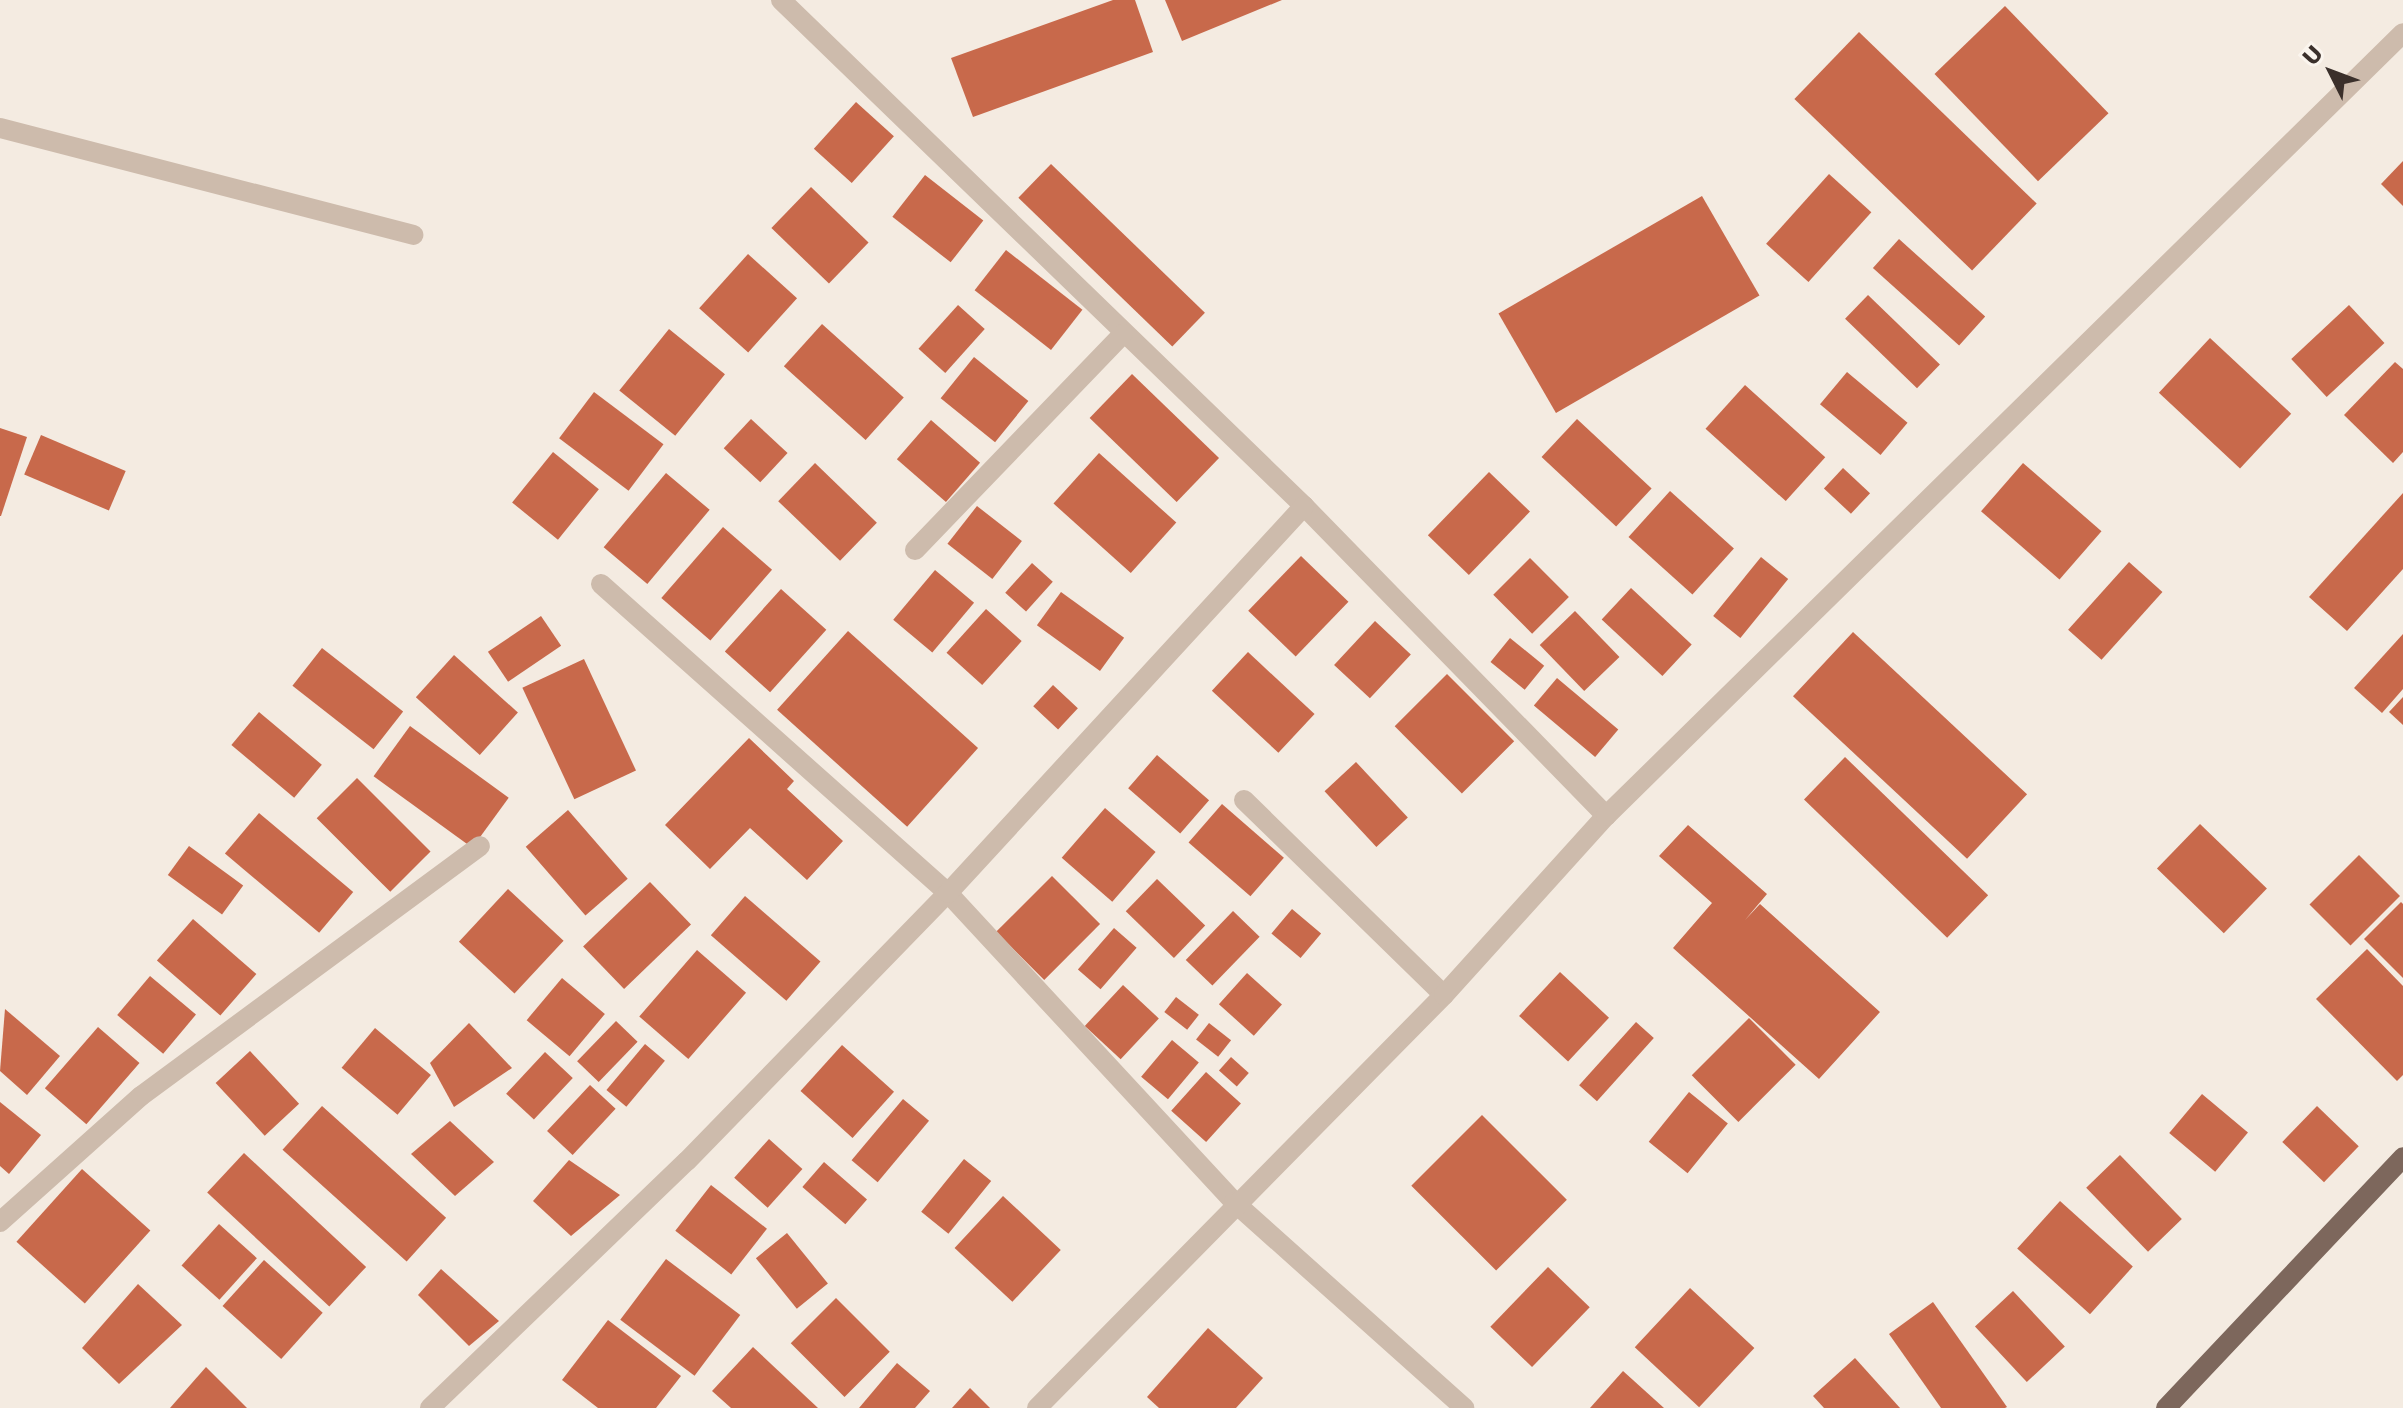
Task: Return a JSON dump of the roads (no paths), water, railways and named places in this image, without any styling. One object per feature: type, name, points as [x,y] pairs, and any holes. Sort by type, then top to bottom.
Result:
[{"type":"main road","points":[[2166,1408],[2403,1157]]},
{"type":"street","points":[[781,0],[1304,506],[1606,816]]},
{"type":"street","points":[[1037,1408],[1234,1202],[1444,995],[1606,816],[2403,33]]},
{"type":"street","points":[[0,128],[413,235]]},
{"type":"street","points":[[915,550],[1123,334]]},
{"type":"street","points":[[430,1408],[687,1161],[948,893],[1304,506]]},
{"type":"street","points":[[601,584],[948,893],[1234,1202],[1464,1408]]},
{"type":"street","points":[[1244,800],[1444,995]]},
{"type":"street","points":[[0,1222],[141,1096],[480,846]]}]
